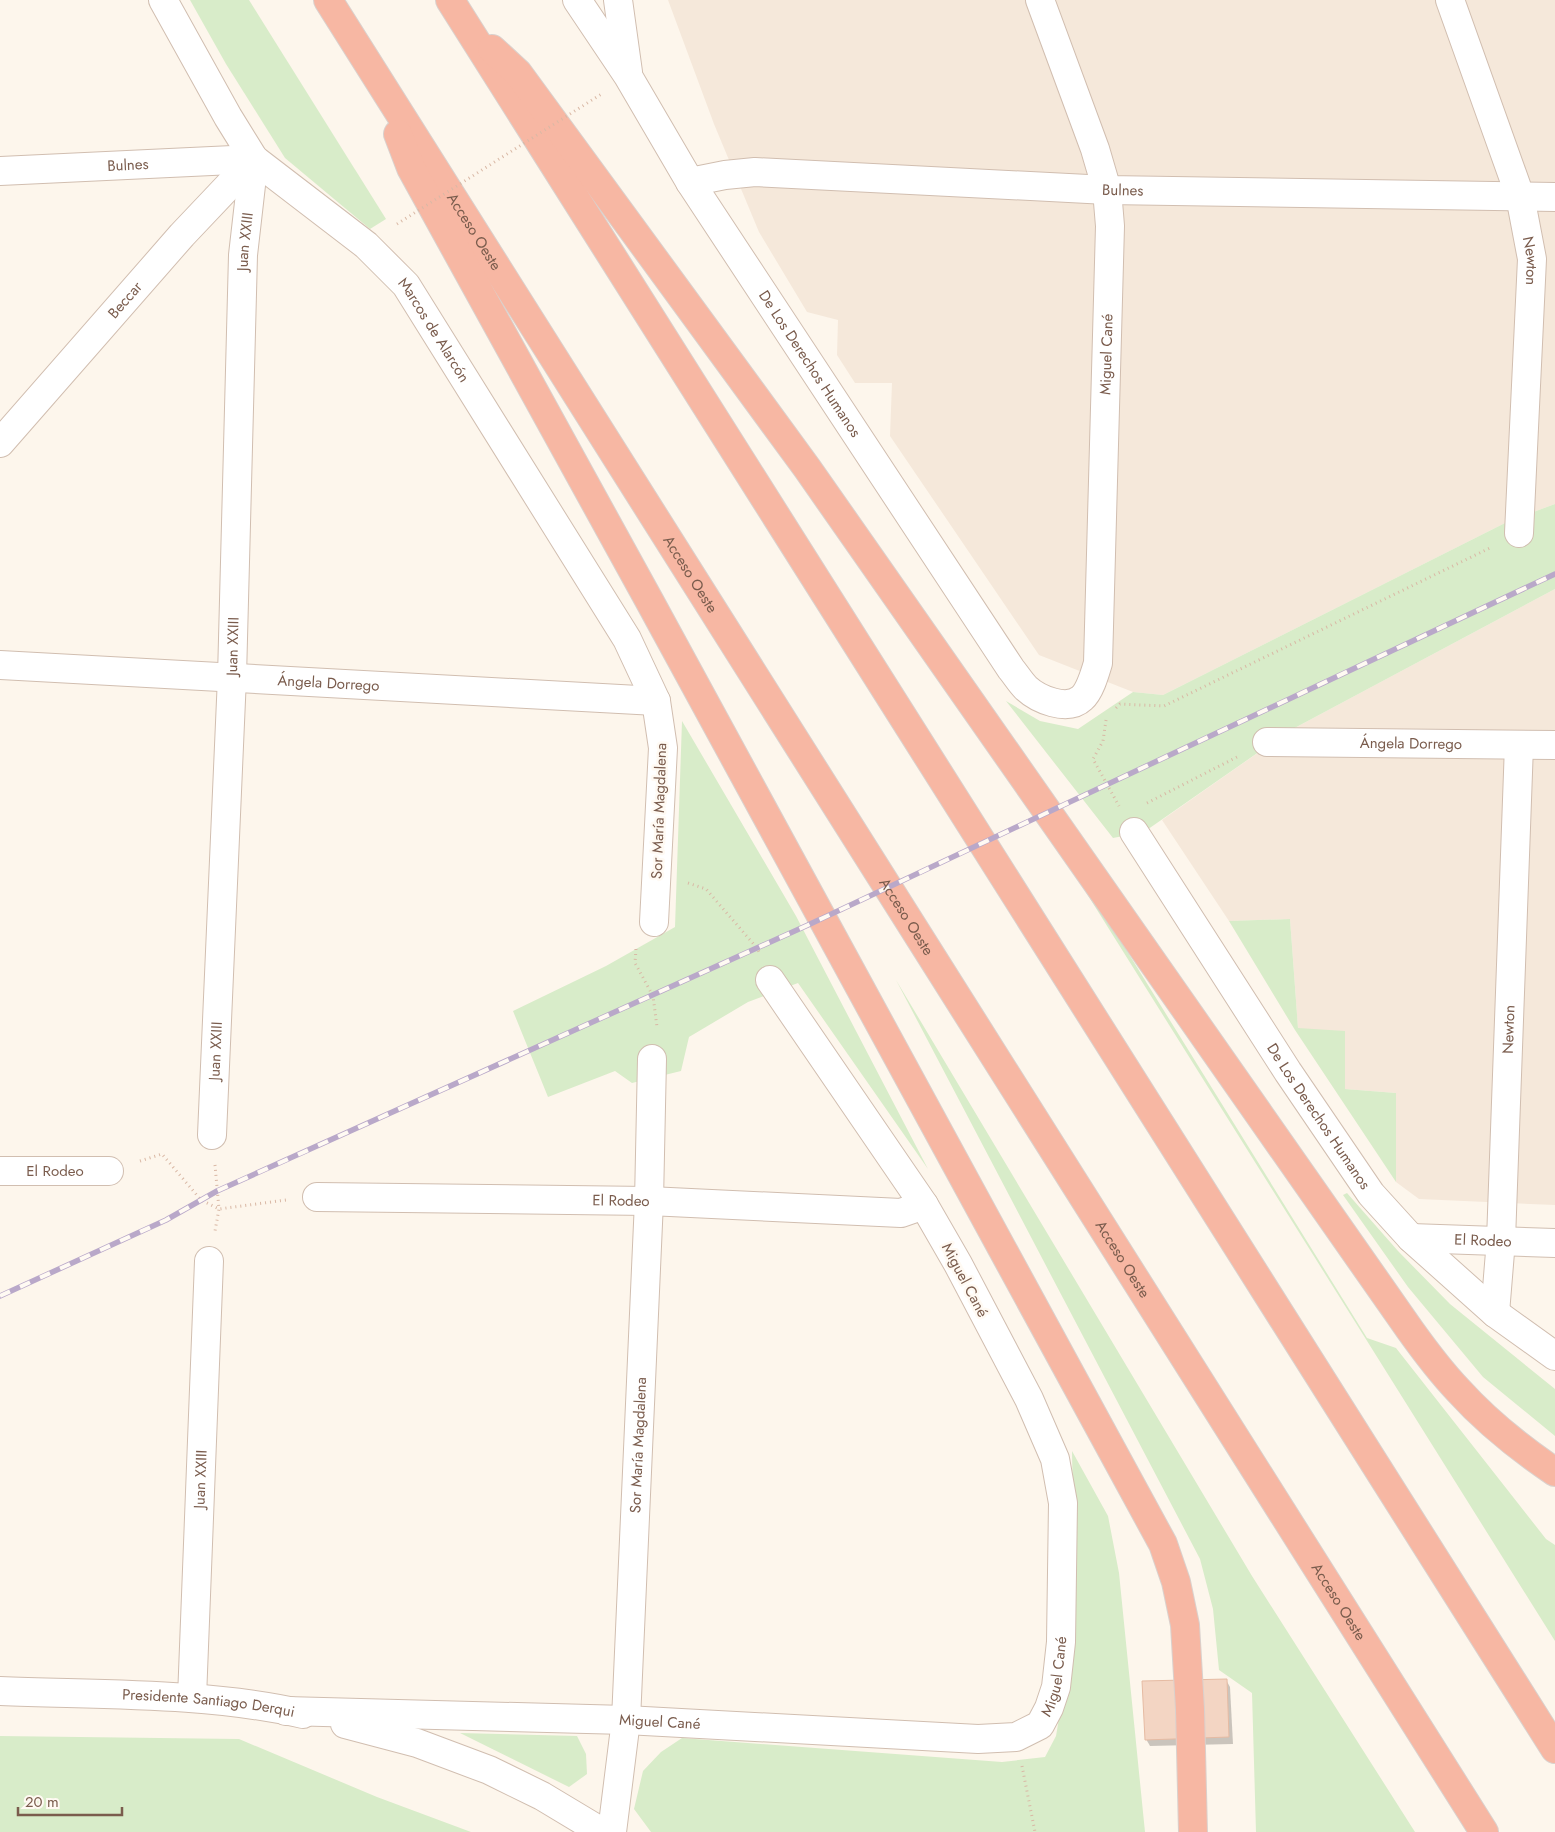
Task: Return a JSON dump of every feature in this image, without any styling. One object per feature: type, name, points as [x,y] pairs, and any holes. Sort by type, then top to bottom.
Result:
[{"type":"highway","name":"Acceso Oeste","points":[[328,0],[1484,1832]]},
{"type":"highway","points":[[450,0],[1555,1749]]},
{"type":"highway","points":[[466,26],[518,73],[807,468],[1433,1362],[1458,1391],[1495,1425],[1555,1472]]},
{"type":"highway","points":[[378,80],[411,168],[646,594],[1163,1544],[1176,1582],[1185,1625],[1190,1709],[1193,1832]]},
{"type":"street","name":"Marcos de Alarcón","points":[[163,0],[254,159],[366,246],[406,285],[627,639],[656,701]]},
{"type":"street","name":"De Los Derechos Humanos","points":[[576,0],[628,76],[690,182],[1011,669],[1026,688],[1050,702],[1066,705],[1082,698],[1089,688]]},
{"type":"street","points":[[618,0],[628,76]]},
{"type":"street","name":"Miguel Cané","points":[[1040,0],[1095,148],[1107,190],[1110,226],[1098,662],[1094,679],[1089,688]]},
{"type":"street","name":"Newton","points":[[1450,0],[1520,196],[1532,259],[1519,533]]},
{"type":"street","name":"Bulnes","points":[[0,171],[254,159]]},
{"type":"street","name":"Beccar","points":[[0,443],[182,235],[254,159]]},
{"type":"street","name":"Juan XXIII","points":[[212,1135],[232,678],[243,256],[254,159]]},
{"type":"street","name":"Bulnes","points":[[690,182],[725,175],[755,172],[1107,190],[1555,197]]},
{"type":"street","name":"Ángela Dorrego","points":[[0,665],[656,701]]},
{"type":"street","name":"Sor María Magdalena","points":[[654,922],[663,748],[656,701]]},
{"type":"street","name":"Ángela Dorrego","points":[[1266,742],[1555,745]]},
{"type":"street","name":"Newton","points":[[1495,1313],[1501,1240],[1519,745]]},
{"type":"street","name":"De Los Derechos Humanos","points":[[1129,823],[1288,1072],[1371,1194],[1411,1238],[1495,1313],[1555,1356]]},
{"type":"street","name":"Miguel Cané","points":[[286,1711],[626,1720],[978,1740],[1016,1737],[1040,1725],[1049,1708],[1056,1688],[1061,1642],[1063,1503],[1055,1460],[1029,1399],[958,1264],[924,1205],[770,980]]},
{"type":"street","name":"Sor María Magdalena","points":[[612,1832],[626,1720],[649,1201],[652,1059]]},
{"type":"street","name":"El Rodeo","points":[[0,1170],[109,1171]]},
{"type":"street","name":"El Rodeo","points":[[316,1197],[649,1201],[901,1213],[924,1205]]},
{"type":"street","name":"El Rodeo","points":[[1411,1238],[1555,1242]]},
{"type":"street","name":"Juan XXIII","points":[[192,1698],[209,1261]]},
{"type":"street","name":"Presidente Santiago Derqui","points":[[0,1691],[192,1698],[286,1711],[372,1730],[417,1743],[489,1770],[542,1796],[602,1832]]},
{"type":"path","points":[[397,224],[603,93]]},
{"type":"path","points":[[1107,714],[1120,704],[1164,706],[1519,533]]},
{"type":"path","points":[[1089,688],[1107,714],[1103,741],[1093,759],[1129,823],[1266,742]]},
{"type":"path","points":[[656,872],[706,889],[757,948],[770,980]]},
{"type":"path","points":[[652,1059],[657,1028],[653,996],[635,963],[637,941],[654,922]]},
{"type":"path","points":[[209,1261],[219,1209],[212,1135]]},
{"type":"path","points":[[109,1171],[162,1154],[201,1200],[219,1209],[316,1197]]},
{"type":"path","points":[[1016,1737],[1035,1832]]},
{"type":"shaded area","points":[[668,0],[1555,0],[1555,504],[1509,521],[1163,695],[1133,692],[1039,655],[890,436],[892,383],[855,383],[837,355],[838,320],[807,312],[759,232],[714,124]]},
{"type":"shaded area","points":[[1555,589],[1555,1205],[1419,1199],[1396,1182],[1396,1093],[1345,1089],[1298,1028],[1290,919],[1229,921],[1162,820],[1289,731]]},
{"type":"green space","points":[[190,0],[249,0],[386,219],[370,229],[285,158],[226,64]]},
{"type":"green space","points":[[1555,504],[1555,589],[1289,731],[1144,832],[1113,838],[1006,701],[1040,721],[1078,729],[1133,692],[1163,695],[1509,521]]},
{"type":"green space","points":[[682,721],[796,916],[928,1169],[798,983],[748,1002],[689,1037],[681,1071],[632,1083],[615,1071],[548,1097],[513,1011],[606,966],[675,927]]},
{"type":"green space","points":[[1063,848],[1367,1338],[1396,1348],[1546,1539],[1555,1545],[1555,1641],[1062,854]]},
{"type":"green space","points":[[1290,919],[1298,1028],[1345,1031],[1345,1089],[1396,1093],[1396,1182],[1295,1030],[1229,921]]},
{"type":"green space","points":[[896,980],[1252,1576],[1415,1832],[1256,1832],[1252,1693],[1219,1670],[1213,1609],[1200,1559]]},
{"type":"green space","points":[[1347,1193],[1398,1251],[1450,1304],[1555,1389],[1555,1436],[1483,1377],[1408,1287],[1343,1195]]},
{"type":"green space","points":[[1072,1451],[1108,1516],[1119,1573],[1145,1832],[651,1832],[634,1809],[643,1771],[661,1752],[682,1738],[1002,1762],[1045,1757],[1056,1736],[1075,1624]]},
{"type":"green space","points":[[460,1733],[577,1736],[586,1754],[587,1774],[569,1787]]},
{"type":"green space","points":[[0,1736],[239,1739],[377,1797],[471,1832],[0,1832]]},
{"type":"building","points":[[1227,1679],[1229,1737],[1145,1740],[1142,1681]]},
{"type":"railway","points":[[0,1296],[166,1220],[217,1191],[808,925],[1555,574]]}]
